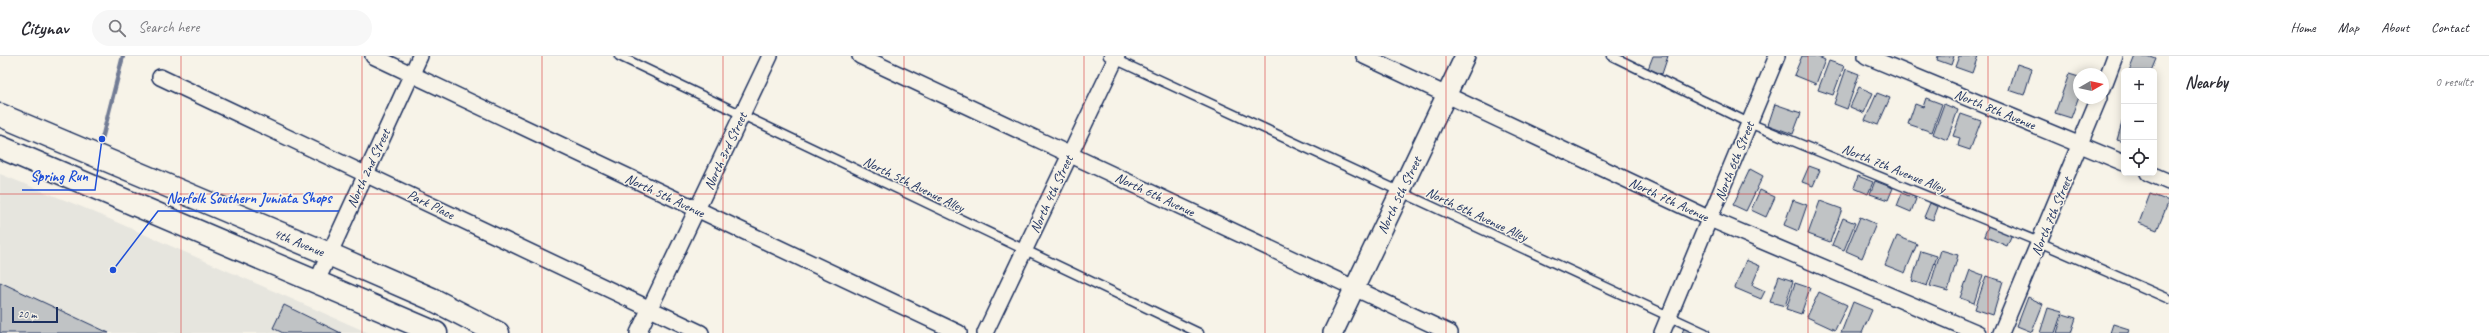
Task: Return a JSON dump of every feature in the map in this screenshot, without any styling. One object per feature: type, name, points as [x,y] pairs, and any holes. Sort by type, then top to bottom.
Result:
[{"type":"main road","name":"4th Avenue","points":[[0,115],[432,299],[498,333]]},
{"type":"main road","name":"4th Avenue","points":[[0,147],[436,333]]},
{"type":"street","name":"North 5th Avenue","points":[[373,56],[959,333]]},
{"type":"street","name":"North 2nd Street","points":[[316,281],[420,56]]},
{"type":"street","name":"North 3rd Street","points":[[638,333],[770,56]]},
{"type":"street","name":"North 6th Avenue","points":[[860,56],[1450,333]]},
{"type":"street","name":"North 7th Avenue","points":[[1364,56],[1710,219],[1978,333]]},
{"type":"street","name":"North 5th Street","points":[[1333,333],[1465,56]]},
{"type":"street","name":"North 6th Street","points":[[1662,333],[1777,56]]},
{"type":"street","name":"North 8th Avenue","points":[[1866,56],[2121,161]]},
{"type":"street","points":[[2109,72],[2115,56]]},
{"type":"street","name":"North 4th Street","points":[[985,333],[1070,154],[1113,57]]},
{"type":"street","name":"Park Place","points":[[160,77],[366,173],[701,333]]},
{"type":"street","name":"North 7th Street","points":[[2001,333],[2097,104]]},
{"type":"street","points":[[2155,176],[2169,182]]},
{"type":"lane","name":"North 5th Avenue Alley","points":[[619,56],[741,116],[1199,333]]},
{"type":"lane","name":"North 7th Avenue Alley","points":[[1612,56],[1749,123],[2039,242],[2169,298]]},
{"type":"lane","name":"North 6th Avenue Alley","points":[[1113,57],[1668,318],[1705,333]]},
{"type":"shaded area","points":[[0,174],[82,207],[369,333],[0,333]]},
{"type":"building","points":[[1653,56],[1668,56],[1662,74],[1648,69]]},
{"type":"building","points":[[1802,56],[1816,56],[1825,60],[1816,84],[1794,75]]},
{"type":"building","points":[[1938,56],[1954,56],[1951,65],[1937,60]]},
{"type":"building","points":[[1959,56],[1978,56],[1972,73],[1955,67]]},
{"type":"building","points":[[2135,56],[2148,56],[2156,59],[2152,68],[2130,68]]},
{"type":"building","points":[[1829,61],[1844,66],[1833,95],[1818,90]]},
{"type":"building","points":[[2017,64],[2032,69],[2024,95],[2009,90]]},
{"type":"building","points":[[1846,69],[1859,74],[1847,109],[1834,104]]},
{"type":"building","points":[[2069,74],[2073,75],[2073,104],[2076,104],[2071,118],[2055,113]]},
{"type":"building","points":[[1859,87],[1873,93],[1864,113],[1850,107]]},
{"type":"building","points":[[1877,93],[1890,98],[1878,125],[1865,120]]},
{"type":"building","points":[[1926,98],[1942,104],[1932,132],[1908,124],[1915,104],[1923,107]]},
{"type":"building","points":[[1775,104],[1801,113],[1793,134],[1768,125]]},
{"type":"building","points":[[1944,104],[1958,110],[1947,140],[1933,134]]},
{"type":"building","points":[[1961,114],[1981,121],[1970,150],[1958,146],[1960,138],[1953,136]]},
{"type":"building","points":[[2121,126],[2121,141],[2117,140]]},
{"type":"building","points":[[1809,166],[1820,170],[1813,186],[1802,182]]},
{"type":"building","points":[[1750,169],[1763,176],[1746,211],[1733,205]]},
{"type":"building","points":[[1858,176],[1873,182],[1868,194],[1854,188]]},
{"type":"building","points":[[1875,181],[1893,188],[1888,200],[1870,194]]},
{"type":"building","points":[[1760,190],[1775,197],[1766,217],[1751,210]]},
{"type":"building","points":[[1902,193],[1916,199],[1911,212],[1897,206]]},
{"type":"building","points":[[2150,194],[2169,201],[2157,230],[2139,223]]},
{"type":"building","points":[[1793,200],[1807,205],[1798,231],[1784,225]]},
{"type":"building","points":[[1820,201],[1842,209],[1830,242],[1808,234]]},
{"type":"building","points":[[1930,203],[1938,207],[1933,220],[1924,217]]},
{"type":"building","points":[[1860,217],[1876,224],[1862,258],[1846,251]]},
{"type":"building","points":[[1843,218],[1855,223],[1844,250],[1832,245]]},
{"type":"building","points":[[1989,224],[2012,234],[2007,246],[1984,236]]},
{"type":"building","points":[[1897,236],[1917,244],[1905,273],[1885,265]]},
{"type":"building","points":[[1941,250],[1958,255],[1948,291],[1930,286]]},
{"type":"building","points":[[1921,251],[1937,256],[1927,286],[1912,281]]},
{"type":"building","points":[[1746,260],[1760,266],[1752,285],[1765,291],[1761,299],[1735,288]]},
{"type":"building","points":[[1970,270],[1983,275],[1974,303],[1960,298]]},
{"type":"building","points":[[1779,276],[1793,281],[1785,306],[1770,302]]},
{"type":"building","points":[[1986,276],[2003,281],[1993,315],[1975,309]]},
{"type":"building","points":[[0,282],[109,333],[0,333]]},
{"type":"building","points":[[1795,283],[1810,288],[1801,314],[1786,309]]},
{"type":"building","points":[[1819,292],[1847,305],[1835,330],[1807,317]]},
{"type":"building","points":[[2028,297],[2043,304],[2032,332],[2017,326]]},
{"type":"building","points":[[1853,302],[1872,310],[1862,333],[1841,333]]},
{"type":"building","points":[[284,305],[341,333],[283,333],[273,328]]},
{"type":"building","points":[[2048,308],[2062,312],[2055,333],[2040,333]]},
{"type":"building","points":[[2063,314],[2076,318],[2071,333],[2057,333]]},
{"type":"building","points":[[2113,324],[2129,329],[2128,333],[2110,333]]},
{"type":"building","points":[[1684,328],[1698,333],[1682,333]]},
{"type":"waterway","points":[[102,139],[123,56]]},
{"type":"place","name":"Spring Run","points":[[102,139]]},
{"type":"place","name":"Norfolk Southern Juniata Shops","points":[[113,270]]}]
